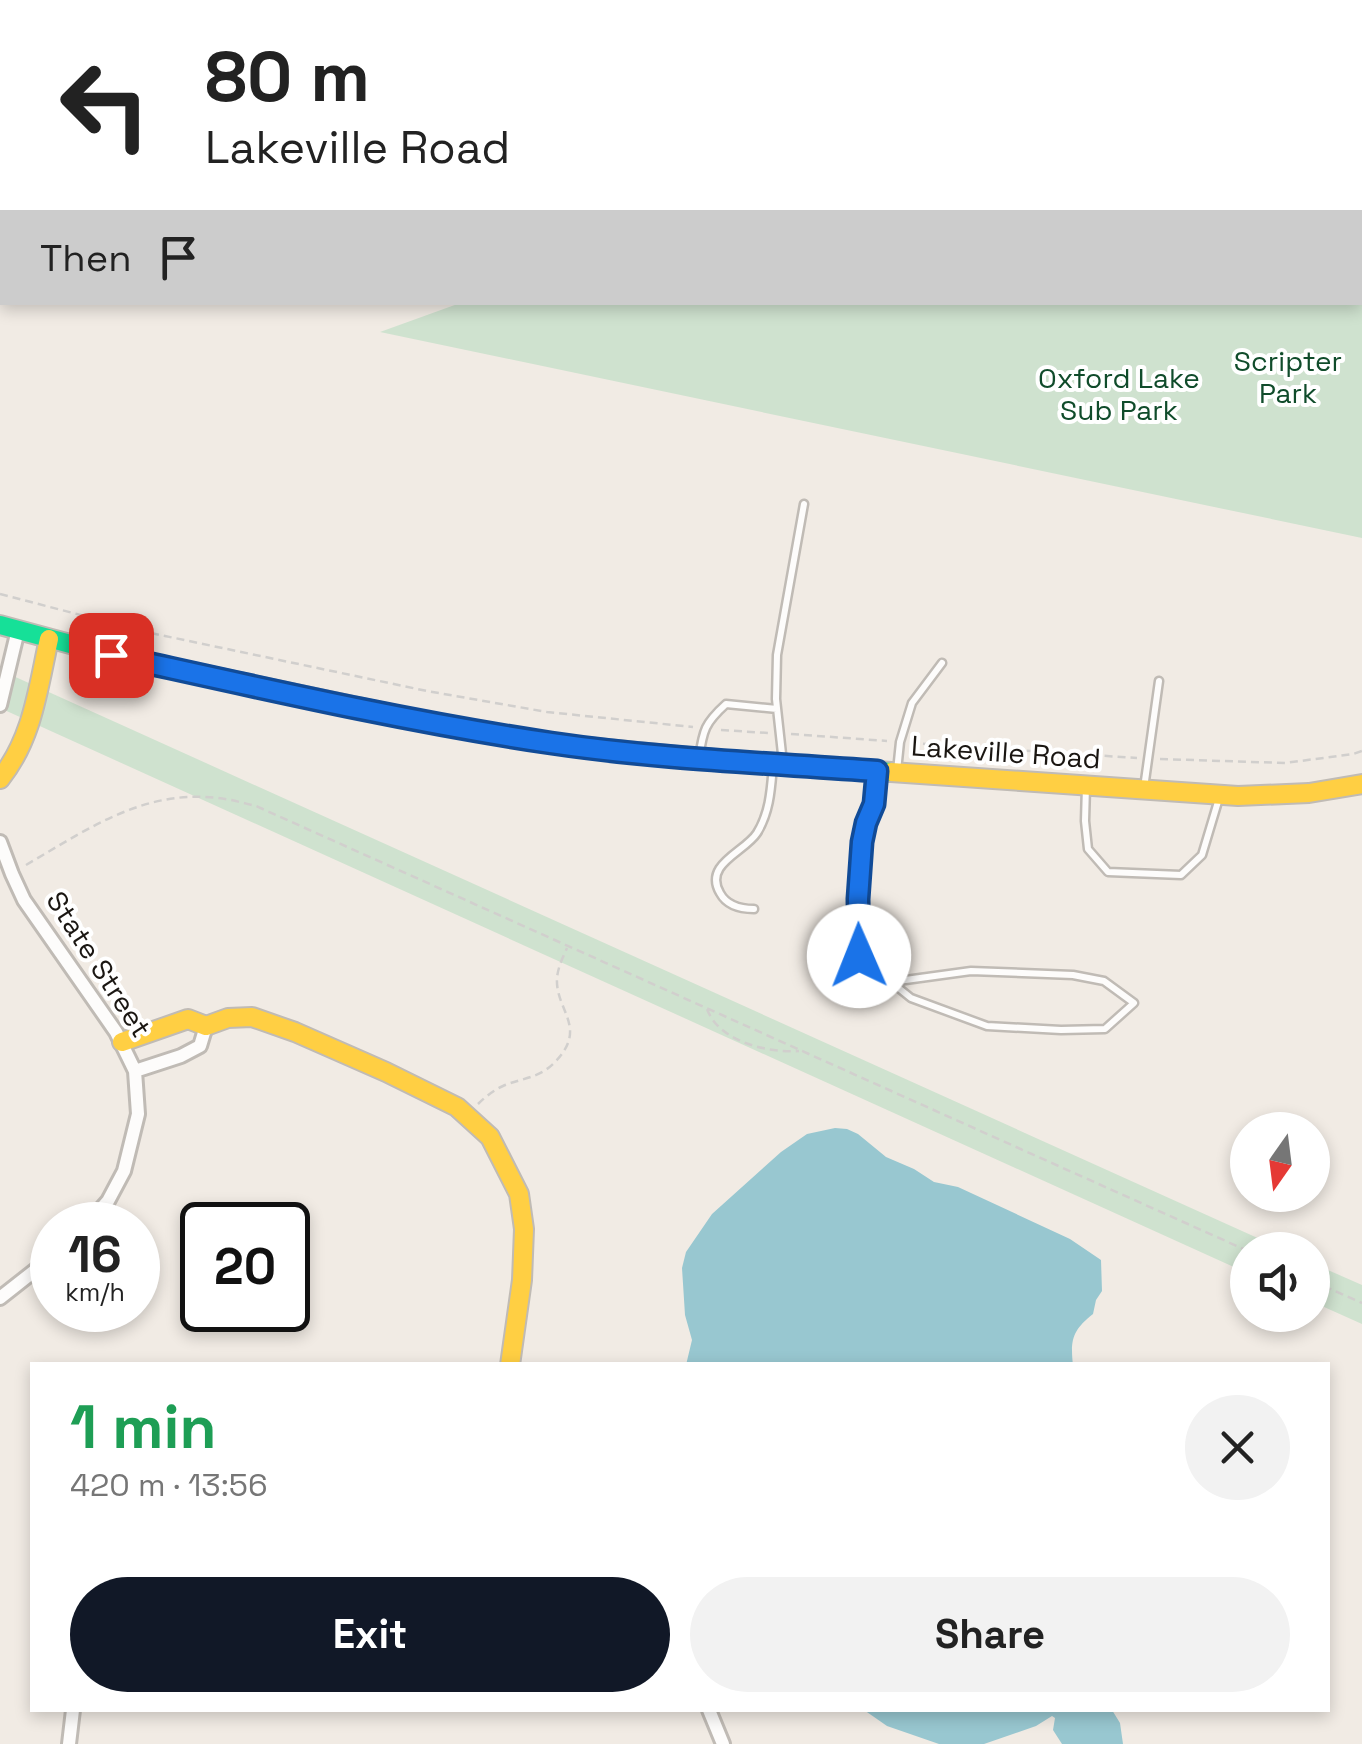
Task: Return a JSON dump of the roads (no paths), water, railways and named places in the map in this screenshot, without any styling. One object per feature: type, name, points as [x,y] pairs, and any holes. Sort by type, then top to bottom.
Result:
[{"type":"main road","name":"Lakeville Road","points":[[9,628],[201,674],[460,728],[590,748],[1220,795],[1289,796],[1362,784]]},
{"type":"main road","points":[[0,780],[10,769],[27,733],[49,639]]},
{"type":"main road","points":[[122,1042],[188,1019],[206,1026],[228,1018],[252,1016],[386,1072],[457,1107],[490,1137],[519,1194],[524,1229],[522,1280],[510,1362]]},
{"type":"street","points":[[0,705],[9,628]]},
{"type":"street","name":"State Street","points":[[0,842],[24,900],[122,1042],[135,1071],[138,1114],[124,1171],[107,1202]]},
{"type":"street","points":[[135,1071],[200,1046],[206,1026]]},
{"type":"street","points":[[0,1298],[30,1274]]},
{"type":"street","points":[[69,1744],[73,1712]]},
{"type":"street","points":[[711,1712],[724,1744]]},
{"type":"lane","points":[[754,909],[733,906],[717,889],[716,881],[728,858],[749,844],[758,832],[769,805],[780,734],[777,655],[804,504]]},
{"type":"lane","points":[[897,772],[900,742],[912,703],[942,663]]},
{"type":"lane","points":[[1144,789],[1159,681]]},
{"type":"lane","points":[[699,758],[704,728],[726,704],[777,709]]},
{"type":"lane","points":[[877,771],[874,804],[862,842],[859,956],[910,998],[988,1026],[1105,1028],[1134,1003],[1104,981],[1073,975],[972,971],[891,982]]},
{"type":"lane","points":[[1086,785],[1088,849],[1108,872],[1182,875],[1202,855],[1220,795]]},
{"type":"water","points":[[847,1129],[886,1157],[934,1182],[958,1187],[1070,1239],[1101,1260],[1102,1291],[1093,1314],[1074,1336],[1073,1362],[687,1362],[692,1340],[685,1315],[682,1268],[686,1252],[712,1214],[807,1134]]},
{"type":"water","points":[[867,1712],[1113,1712],[1120,1723],[1123,1744],[1062,1744],[1053,1730],[1052,1716],[1036,1726],[984,1744],[939,1744],[887,1726]]},
{"type":"park label","name":"Scripter Park","points":[[1288,377]]},
{"type":"park label","name":"Oxford Lake Sub Park","points":[[1119,394]]}]
